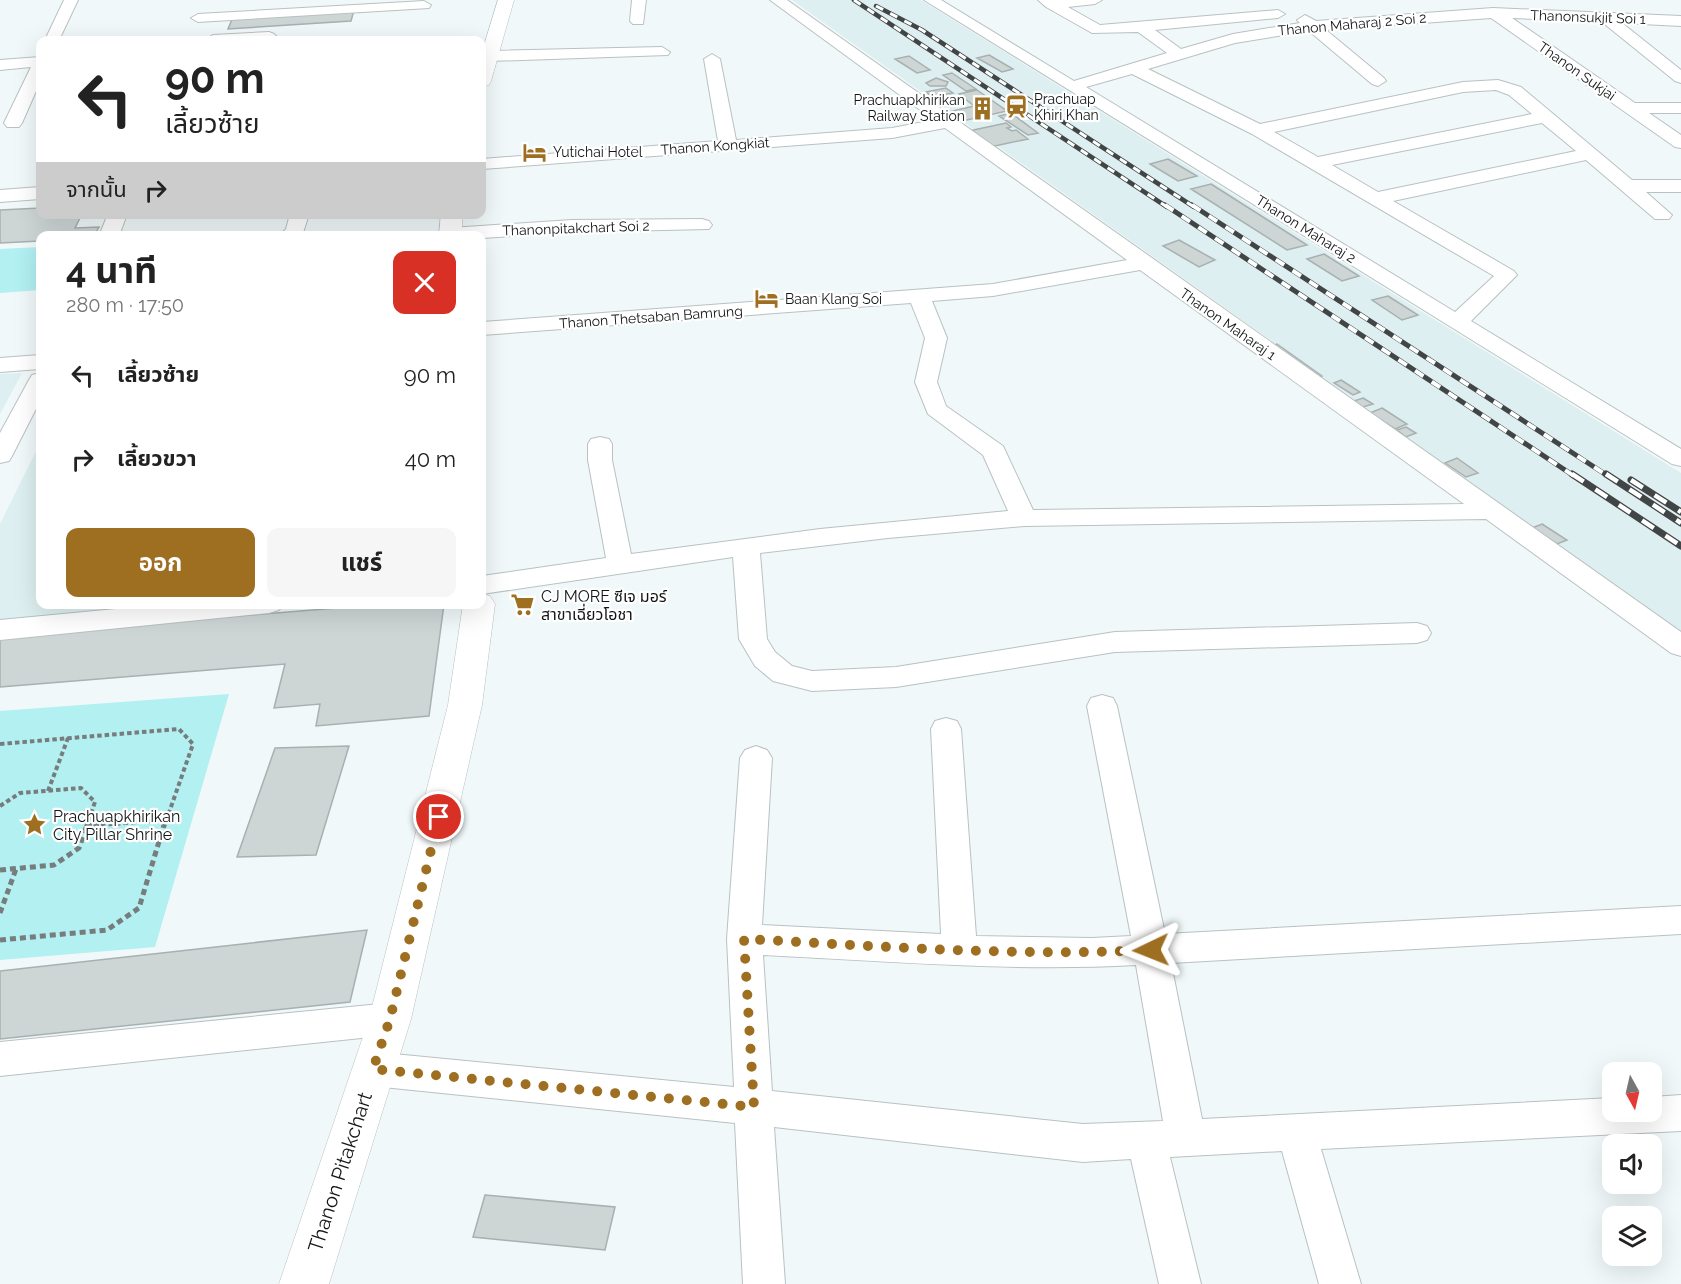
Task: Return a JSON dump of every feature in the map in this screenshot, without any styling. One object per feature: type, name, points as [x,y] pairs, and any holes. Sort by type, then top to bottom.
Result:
[{"type":"main road","points":[[486,68],[506,0]]},
{"type":"main road","name":"Thanon Pitakchart","points":[[304,1284],[390,1019],[465,705],[478,609]]},
{"type":"street","points":[[54,36],[71,0]]},
{"type":"street","points":[[203,0],[197,24],[424,5]]},
{"type":"street","points":[[506,0],[516,0]]},
{"type":"street","points":[[638,21],[639,0]]},
{"type":"street","name":"Thanon Maharaj 1","points":[[777,0],[1681,646]]},
{"type":"street","name":"Thanon Maharaj 2","points":[[931,0],[1681,459]]},
{"type":"street","points":[[1048,2],[1095,0]]},
{"type":"street","points":[[1280,0],[1378,81]]},
{"type":"street","name":"Thanon Sukjai","points":[[1473,0],[1681,143]]},
{"type":"street","points":[[1048,2],[1097,30],[1295,12]]},
{"type":"street","points":[[1371,6],[1388,19]]},
{"type":"street","name":"Thanon Maharaj 2 Soi 2","points":[[1072,86],[1233,39],[1312,26],[1388,19],[1495,14]]},
{"type":"street","name":"Thanonsukjit Soi 1","points":[[1495,14],[1681,21]]},
{"type":"street","points":[[1606,18],[1681,78]]},
{"type":"street","points":[[1141,27],[1179,55]]},
{"type":"street","points":[[490,56],[662,52]]},
{"type":"street","points":[[712,59],[728,146]]},
{"type":"street","points":[[0,65],[36,63]]},
{"type":"street","points":[[1135,69],[1258,130],[1507,275],[1457,322]]},
{"type":"street","points":[[13,123],[36,72]]},
{"type":"street","points":[[1258,130],[1463,87],[1498,85],[1515,91],[1662,215]]},
{"type":"street","points":[[1630,108],[1681,108]]},
{"type":"street","points":[[1317,163],[1545,117]]},
{"type":"street","name":"Thanon Kongkiat","points":[[486,164],[892,133],[947,123]]},
{"type":"street","points":[[1378,198],[1589,154]]},
{"type":"street","points":[[1627,186],[1681,186]]},
{"type":"street","points":[[0,196],[36,193]]},
{"type":"street","name":"Thanonpitakchart Soi 2","points":[[451,228],[702,225]]},
{"type":"street","name":"Thanon Thetsaban Bamrung","points":[[486,329],[993,290],[1143,263]]},
{"type":"street","points":[[919,296],[936,338],[927,382],[936,410],[994,452],[1024,518]]},
{"type":"street","points":[[0,365],[36,362]]},
{"type":"street","points":[[0,456],[36,388]]},
{"type":"street","points":[[600,444],[600,460],[620,564]]},
{"type":"street","points":[[486,585],[746,546],[961,522],[1024,518],[1491,511]]},
{"type":"street","points":[[746,546],[753,639],[765,659],[783,674],[812,681],[896,677],[1115,642],[1417,633]]},
{"type":"street","points":[[0,630],[217,609]]},
{"type":"street","points":[[1102,706],[1186,1137]]},
{"type":"street","points":[[946,729],[959,950]]},
{"type":"street","points":[[756,758],[744,939],[764,1284]]},
{"type":"street","points":[[744,939],[959,950],[1092,953],[1681,920]]},
{"type":"street","points":[[0,1059],[390,1019]]},
{"type":"street","points":[[373,1069],[1083,1143],[1681,1113]]},
{"type":"street","points":[[1296,1131],[1340,1284]]},
{"type":"street","points":[[1146,1140],[1180,1284]]},
{"type":"path","points":[[0,744],[179,729],[193,744],[166,820],[139,908],[107,930],[0,940]]},
{"type":"path","points":[[48,791],[68,738]]},
{"type":"path","points":[[0,806],[20,793],[81,788],[95,802],[79,848],[54,865],[0,870]]},
{"type":"path","points":[[87,826],[166,820]]},
{"type":"path","points":[[0,913],[16,869]]},
{"type":"shaded area","points":[[792,0],[921,0],[1681,473],[1681,632]]},
{"type":"shaded area","points":[[36,247],[36,290],[0,293],[0,249]]},
{"type":"shaded area","points":[[22,373],[0,414],[0,374]]},
{"type":"shaded area","points":[[36,451],[36,609],[142,609],[0,622],[0,524]]},
{"type":"shaded area","points":[[229,694],[155,947],[0,960],[0,711]]},
{"type":"building","points":[[354,10],[351,21],[228,29],[233,17]]},
{"type":"building","points":[[989,55],[1013,69],[1002,72],[977,58]]},
{"type":"building","points":[[909,56],[930,70],[917,73],[895,59]]},
{"type":"building","points":[[952,73],[976,89],[966,91],[943,75]]},
{"type":"building","points":[[936,78],[948,82],[946,86],[930,86],[926,83]]},
{"type":"building","points":[[946,88],[953,93],[932,97],[926,92]]},
{"type":"building","name":"Prachuapkhirikan Railway Station","points":[[977,90],[1007,111],[958,122],[944,113],[974,106],[959,94]]},
{"type":"building","points":[[1011,113],[1038,133],[1028,135],[999,116]]},
{"type":"building","points":[[1006,123],[1011,127],[1007,128],[1012,131],[1016,130],[1028,139],[990,147],[969,131]]},
{"type":"building","points":[[1168,159],[1197,176],[1178,181],[1150,164]]},
{"type":"building","points":[[1211,184],[1307,245],[1287,250],[1191,189]]},
{"type":"building","points":[[36,208],[36,219],[80,219],[75,228],[99,227],[97,231],[36,231],[36,241],[0,243],[0,210]]},
{"type":"building","points":[[1179,240],[1215,260],[1199,267],[1163,246]]},
{"type":"building","points":[[1324,254],[1359,276],[1342,281],[1307,259]]},
{"type":"building","points":[[1388,296],[1418,315],[1402,320],[1372,300]]},
{"type":"building","points":[[1277,344],[1322,376],[1317,378],[1272,346]]},
{"type":"building","points":[[1341,380],[1360,392],[1353,395],[1334,383]]},
{"type":"building","points":[[1363,398],[1373,404],[1363,407],[1354,401]]},
{"type":"building","points":[[1382,408],[1407,424],[1395,429],[1370,413]]},
{"type":"building","points":[[1406,427],[1416,433],[1406,437],[1397,430]]},
{"type":"building","points":[[1457,458],[1478,473],[1466,477],[1445,463]]},
{"type":"building","points":[[1542,524],[1567,540],[1557,544],[1532,528]]},
{"type":"building","points":[[325,609],[443,609],[429,716],[316,726],[320,704],[274,708],[285,664],[0,687],[0,635]]},
{"type":"building","points":[[349,746],[316,855],[237,857],[275,748]]},
{"type":"building","points":[[367,930],[350,1002],[0,1039],[0,971]]},
{"type":"building","points":[[485,1195],[615,1207],[605,1250],[473,1237]]},
{"type":"railway","points":[[854,0],[1167,207]]},
{"type":"railway","points":[[876,6],[922,30],[1194,207]]},
{"type":"railway","points":[[1165,205],[1574,476]]},
{"type":"railway","points":[[1192,205],[1608,476]]},
{"type":"railway","points":[[1572,474],[1681,546]]},
{"type":"railway","points":[[1606,474],[1681,523]]},
{"type":"railway","points":[[1631,480],[1681,512]]},
{"type":"place","name":"Prachuap Khiri Khan","points":[[1016,107]]},
{"type":"place","name":"Prachuapkhirikan Railway Station","points":[[983,108]]},
{"type":"place","name":"Yutichai Hotel","points":[[535,152]]},
{"type":"place","name":"Baan Klang Soi","points":[[767,299]]},
{"type":"place","name":"CJ MORE ซีเจ มอร์ สาขาเฉี่ยวโอชา","points":[[523,605]]},
{"type":"place","name":"Prachuapkhirikan City Pillar Shrine","points":[[35,825]]},
{"type":"route","points":[[439,817],[390,1019],[373,1069],[754,1107],[744,939],[959,950],[1092,953],[1151,950]]}]
